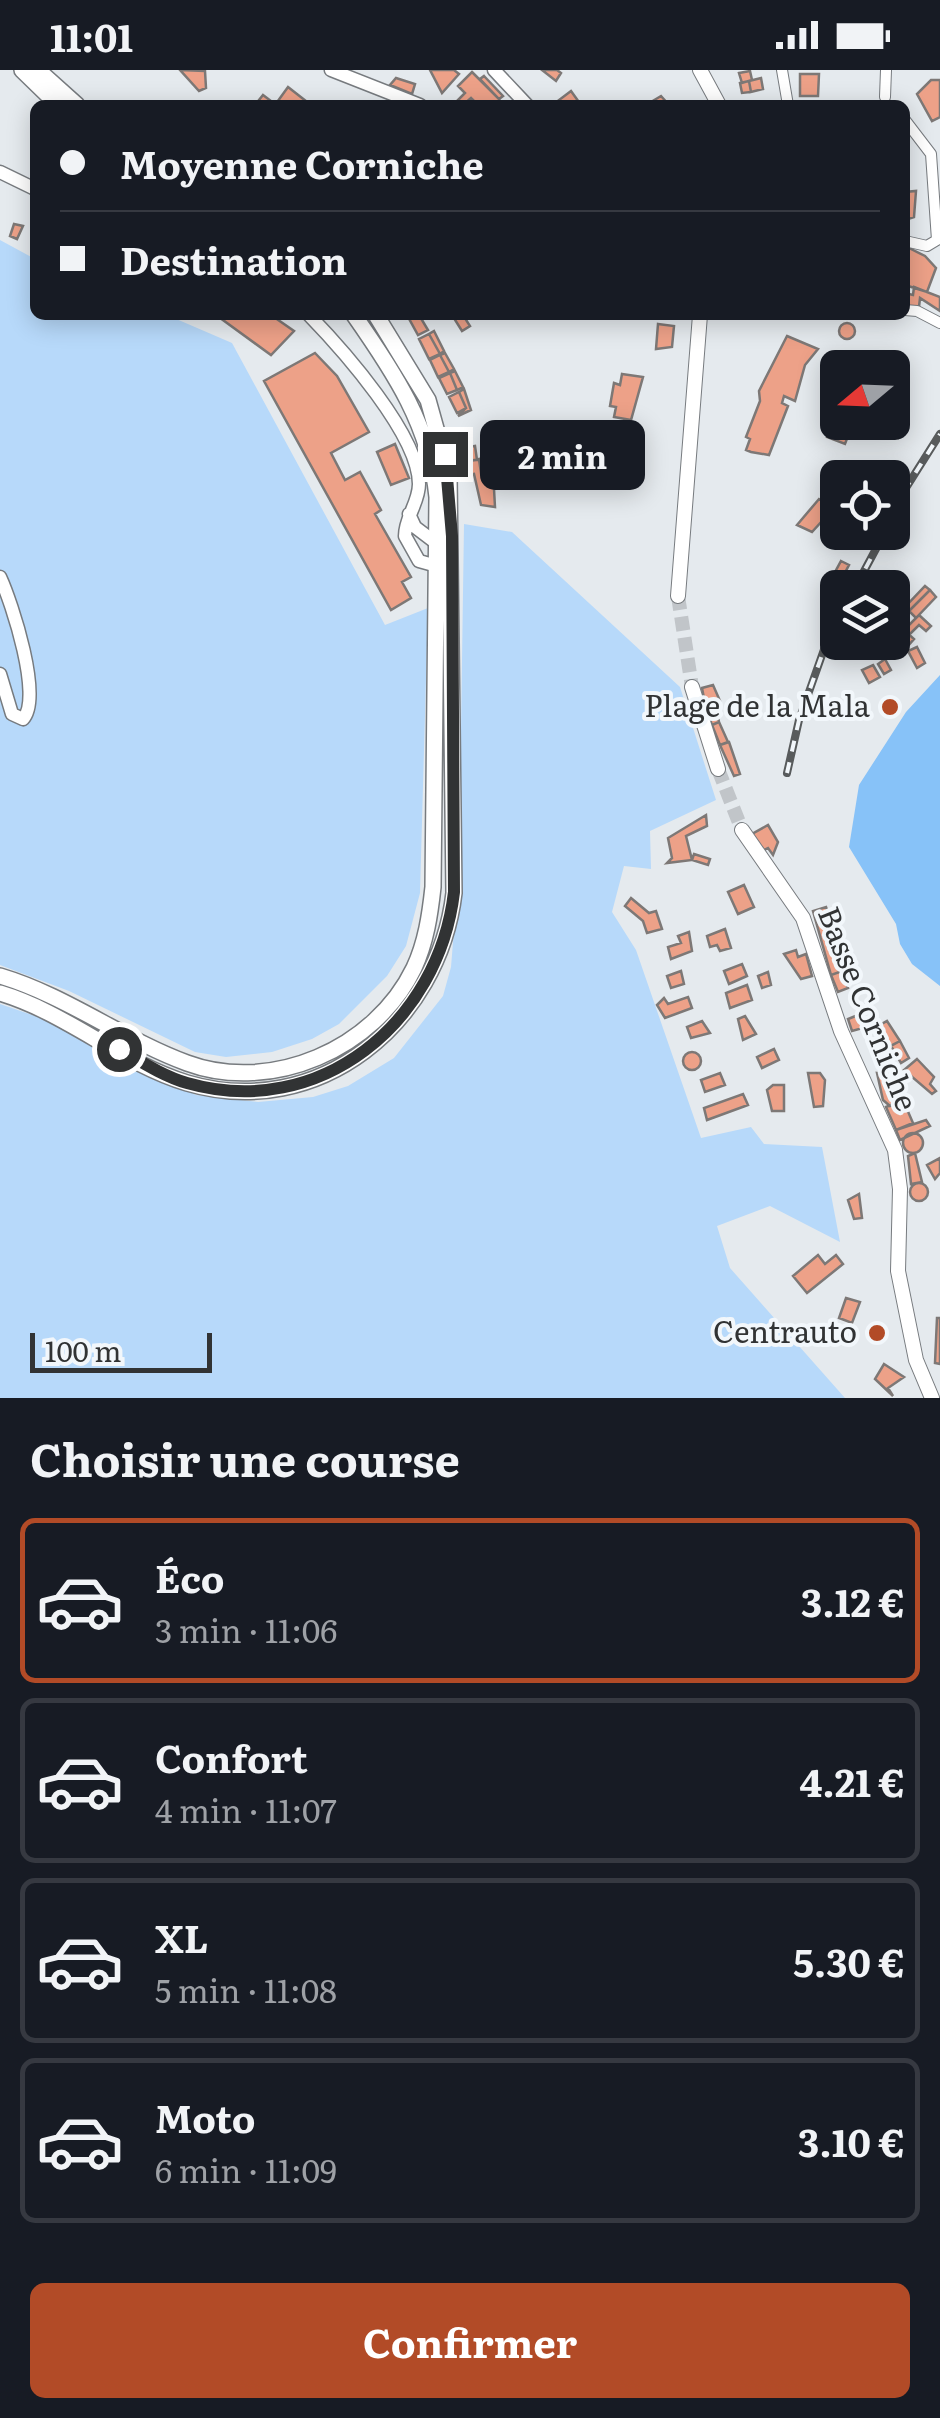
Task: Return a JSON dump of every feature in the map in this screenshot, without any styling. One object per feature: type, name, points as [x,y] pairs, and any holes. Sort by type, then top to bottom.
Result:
[{"type":"main road","points":[[22,70],[53,100]]},
{"type":"main road","points":[[38,70],[71,100]]},
{"type":"main road","points":[[700,70],[716,100]]},
{"type":"main road","points":[[0,994],[48,1010],[185,1082],[266,1090],[324,1075],[381,1040],[415,1003],[440,956],[454,892],[451,580],[442,549],[428,444],[412,406],[357,320]]},
{"type":"main road","points":[[0,976],[54,996],[188,1064],[235,1074],[260,1073],[326,1053],[368,1026],[412,972],[427,932],[434,848],[442,549],[449,476],[434,416],[418,380],[379,320]]},
{"type":"main road","points":[[678,596],[700,320]]},
{"type":"main road","points":[[692,687],[718,769]]},
{"type":"main road","name":"Basse Corniche","points":[[742,830],[803,918],[840,1031],[891,1139],[900,1178],[896,1252],[900,1282],[916,1360],[932,1398]]},
{"type":"street","points":[[331,70],[407,100]]},
{"type":"street","points":[[494,70],[522,100]]},
{"type":"street","points":[[782,70],[787,100]]},
{"type":"street","points":[[885,100],[886,70]]},
{"type":"street","points":[[910,125],[936,152],[937,240],[927,246],[910,243]]},
{"type":"street","points":[[0,172],[30,187]]},
{"type":"street","points":[[910,310],[940,323]]},
{"type":"street","points":[[314,320],[345,352],[396,426],[419,483],[405,530],[408,545],[420,561],[442,549],[419,532],[410,514]]},
{"type":"street","points":[[0,577],[23,646],[30,704],[22,719],[13,716],[0,674]]},
{"type":"shaded area","points":[[0,240],[30,256],[30,320],[179,320],[232,343],[385,625],[428,608],[420,893],[406,946],[387,976],[339,1024],[312,1039],[272,1052],[226,1057],[195,1052],[69,991],[0,965]]},
{"type":"shaded area","points":[[464,524],[512,532],[680,687],[716,800],[650,831],[651,869],[624,866],[612,912],[636,950],[701,1138],[751,1127],[764,1144],[822,1147],[840,1242],[770,1206],[717,1226],[730,1268],[845,1398],[0,1398],[0,1004],[50,1021],[196,1095],[258,1102],[313,1097],[348,1086],[394,1058],[443,996],[451,967],[459,868]]},
{"type":"shaded area","points":[[940,675],[940,986],[912,964],[900,944],[896,924],[849,847],[859,785],[906,712]]},
{"type":"building","points":[[180,70],[205,71],[206,88],[199,91]]},
{"type":"building","points":[[430,70],[454,70],[459,74],[442,93]]},
{"type":"building","points":[[542,70],[557,70],[561,73],[556,81]]},
{"type":"building","points":[[750,71],[752,80],[742,83],[739,73]]},
{"type":"building","points":[[472,72],[500,100],[458,100],[465,93],[458,86]]},
{"type":"building","points":[[800,74],[819,74],[818,96],[800,96]]},
{"type":"building","points":[[484,76],[503,96],[499,99],[480,79]]},
{"type":"building","points":[[396,78],[415,84],[412,94],[390,85]]},
{"type":"building","points":[[761,78],[763,89],[751,92],[749,81]]},
{"type":"building","points":[[931,80],[940,80],[940,117],[932,121],[917,94]]},
{"type":"building","points":[[749,81],[751,92],[742,93],[740,83]]},
{"type":"building","points":[[288,87],[305,100],[279,100]]},
{"type":"building","points":[[571,91],[577,100],[559,100]]},
{"type":"building","points":[[916,191],[914,217],[910,218],[910,192]]},
{"type":"building","points":[[14,224],[23,226],[17,239],[10,236]]},
{"type":"building","points":[[910,248],[936,268],[927,292],[910,287]]},
{"type":"building","points":[[914,287],[940,297],[940,311],[920,298],[919,307],[910,307],[910,294]]},
{"type":"building","points":[[223,320],[278,320],[294,331],[271,355]]},
{"type":"building","points":[[410,320],[422,320],[428,330],[418,335]]},
{"type":"building","points":[[455,320],[466,320],[470,326],[462,331]]},
{"type":"building","points":[[847,323],[855,331],[847,339],[839,331]]},
{"type":"building","points":[[658,324],[674,326],[672,347],[656,349]]},
{"type":"building","points":[[434,331],[444,351],[440,354],[429,334]]},
{"type":"building","points":[[429,334],[440,354],[429,359],[419,339]]},
{"type":"building","points":[[787,336],[818,349],[805,365],[795,401],[784,396],[782,403],[788,406],[769,455],[751,452],[746,450],[750,439],[746,437],[760,401],[759,391]]},
{"type":"building","points":[[315,353],[337,376],[369,432],[331,453],[345,480],[360,472],[381,510],[375,514],[411,577],[402,582],[411,598],[391,610],[264,381]]},
{"type":"building","points":[[445,353],[454,369],[449,372],[440,355]]},
{"type":"building","points":[[440,355],[449,372],[438,377],[430,360]]},
{"type":"building","points":[[455,371],[463,387],[457,390],[450,373]]},
{"type":"building","points":[[450,373],[457,390],[447,394],[439,378]]},
{"type":"building","points":[[622,374],[643,377],[631,420],[614,417],[616,407],[610,406],[614,383],[620,385]]},
{"type":"building","points":[[464,389],[471,410],[458,416],[466,408],[459,392]]},
{"type":"building","points":[[459,392],[466,408],[457,413],[449,397]]},
{"type":"building","points":[[395,444],[409,478],[391,485],[377,452]]},
{"type":"building","points":[[475,446],[477,460],[467,461],[468,447]]},
{"type":"building","points":[[479,459],[481,473],[493,471],[495,507],[481,505],[474,474],[467,475],[465,462]]},
{"type":"building","points":[[820,500],[820,523],[812,532],[797,525]]},
{"type":"building","points":[[841,561],[849,565],[846,570],[836,570]]},
{"type":"building","points":[[925,586],[930,590],[910,610],[910,602]]},
{"type":"building","points":[[930,590],[936,597],[916,618],[910,610]]},
{"type":"building","points":[[919,615],[931,626],[926,631],[919,625],[910,634],[910,624]]},
{"type":"building","points":[[917,647],[925,663],[917,668],[910,650]]},
{"type":"building","points":[[886,660],[891,670],[884,674],[878,664]]},
{"type":"building","points":[[873,665],[880,677],[869,683],[862,670]]},
{"type":"building","points":[[713,685],[720,701],[706,709],[702,688]]},
{"type":"building","points":[[716,706],[719,722],[712,725],[706,709]]},
{"type":"building","points":[[719,722],[728,742],[720,745],[712,725]]},
{"type":"building","points":[[729,742],[740,774],[734,776],[720,745]]},
{"type":"building","points":[[706,815],[707,826],[686,836],[692,860],[667,863],[672,858],[668,838]]},
{"type":"building","points":[[768,825],[778,842],[773,855],[768,848],[762,851],[752,834]]},
{"type":"building","points":[[694,854],[710,859],[708,865],[692,860]]},
{"type":"building","points":[[744,885],[754,907],[738,914],[728,892]]},
{"type":"building","points":[[631,898],[649,913],[656,911],[662,929],[647,933],[643,921],[625,906]]},
{"type":"building","points":[[826,907],[837,938],[831,940],[840,972],[831,975],[813,911]]},
{"type":"building","points":[[725,929],[731,948],[720,951],[717,945],[710,947],[707,936]]},
{"type":"building","points":[[689,932],[692,951],[671,959],[668,947],[681,943],[678,936]]},
{"type":"building","points":[[831,940],[838,940],[845,965],[840,971]]},
{"type":"building","points":[[796,950],[798,957],[806,954],[812,976],[801,979],[784,954]]},
{"type":"building","points":[[742,964],[747,976],[729,984],[724,971]]},
{"type":"building","points":[[681,971],[684,984],[671,988],[667,976]]},
{"type":"building","points":[[842,971],[848,988],[838,992],[831,975]]},
{"type":"building","points":[[768,972],[771,985],[762,988],[758,976]]},
{"type":"building","points":[[747,985],[752,1000],[730,1008],[726,993]]},
{"type":"building","points":[[688,997],[692,1008],[665,1018],[657,1005],[664,998],[668,1004]]},
{"type":"building","points":[[858,1015],[863,1028],[852,1031],[848,1019]]},
{"type":"building","points":[[745,1016],[756,1034],[743,1040],[738,1019]]},
{"type":"building","points":[[702,1021],[710,1033],[691,1038],[687,1027]]},
{"type":"building","points":[[887,1021],[900,1041],[886,1048],[873,1029]]},
{"type":"building","points":[[900,1041],[909,1058],[901,1063],[891,1046]]},
{"type":"building","points":[[774,1049],[779,1060],[762,1068],[757,1057]]},
{"type":"building","points":[[692,1052],[701,1061],[692,1070],[683,1061]]},
{"type":"building","points":[[917,1059],[934,1077],[930,1084],[936,1091],[932,1094],[904,1070]]},
{"type":"building","points":[[720,1073],[725,1085],[705,1092],[701,1080]]},
{"type":"building","points":[[808,1073],[820,1073],[825,1080],[823,1106],[814,1107]]},
{"type":"building","points":[[877,1073],[887,1074],[890,1092],[899,1088],[902,1100],[890,1106],[883,1100]]},
{"type":"building","points":[[773,1085],[784,1085],[784,1111],[772,1111],[767,1090]]},
{"type":"building","points":[[743,1094],[748,1105],[707,1120],[704,1108]]},
{"type":"building","points":[[903,1100],[913,1123],[896,1130],[886,1107]]},
{"type":"building","points":[[926,1120],[930,1126],[900,1140],[896,1130]]},
{"type":"building","points":[[913,1133],[923,1143],[913,1153],[903,1143]]},
{"type":"building","points":[[915,1153],[922,1182],[911,1184],[908,1156]]},
{"type":"building","points":[[940,1158],[940,1173],[935,1179],[927,1165]]},
{"type":"building","points":[[919,1183],[926,1185],[926,1199],[919,1201],[912,1199],[910,1192],[912,1185]]},
{"type":"building","points":[[859,1194],[862,1218],[854,1219],[848,1200]]},
{"type":"building","points":[[818,1255],[825,1264],[836,1255],[843,1264],[807,1293],[793,1276]]},
{"type":"building","points":[[846,1298],[860,1302],[852,1323],[839,1318]]},
{"type":"building","points":[[940,1318],[940,1364],[935,1363]]},
{"type":"building","points":[[884,1364],[904,1377],[888,1388],[893,1396],[875,1379]]},
{"type":"tunnel","points":[[678,596],[692,687]]},
{"type":"tunnel","points":[[718,769],[742,830]]},
{"type":"railway","points":[[910,482],[940,434]]},
{"type":"railway","points":[[865,570],[875,550]]},
{"type":"railway","points":[[787,773],[799,720],[820,660]]},
{"type":"place","name":"Plage de la Mala","points":[[890,707]]},
{"type":"place","name":"Centrauto","points":[[877,1333]]},
{"type":"route","points":[[119,1049],[185,1082],[215,1089],[288,1088],[336,1070],[381,1040],[399,1023],[428,983],[451,920],[454,892],[452,536],[445,454]]}]
